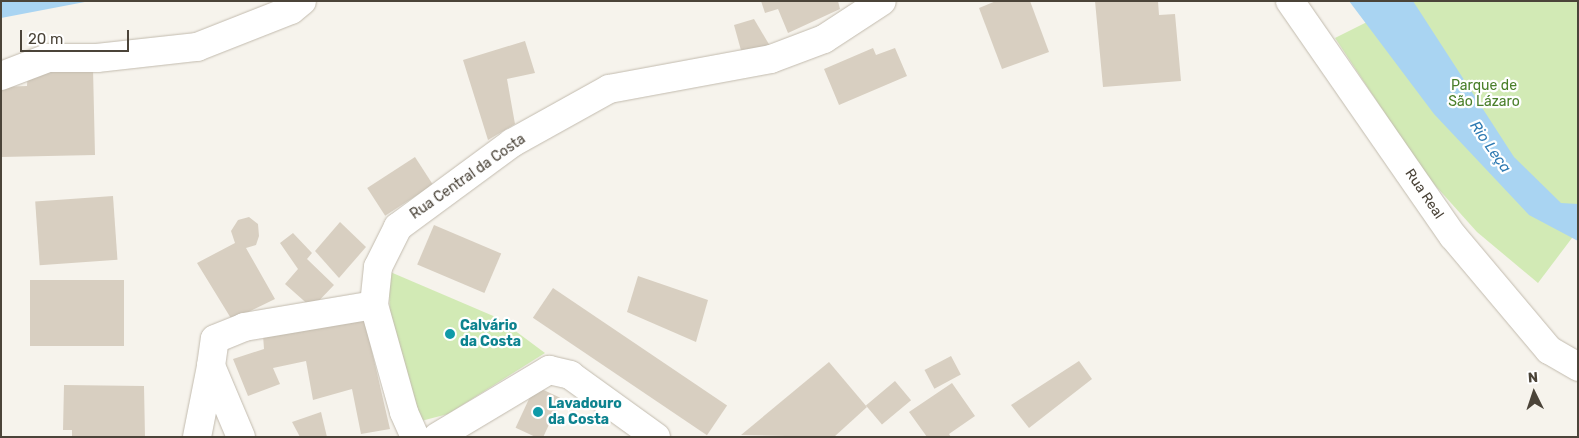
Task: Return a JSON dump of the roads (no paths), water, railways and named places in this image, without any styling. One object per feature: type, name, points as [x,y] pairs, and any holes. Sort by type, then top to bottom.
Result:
[{"type":"street","points":[[1,76],[48,58],[97,58],[197,47],[291,10],[302,1]]},
{"type":"street","name":"Rua Central da Costa","points":[[416,437],[404,412],[374,305],[378,267],[398,227],[512,143],[609,89],[771,59],[824,39],[882,1]]},
{"type":"street","name":"Rua Real","points":[[1290,1],[1453,236],[1550,350],[1578,367]]},
{"type":"street","points":[[197,437],[215,339],[244,327],[374,305]]},
{"type":"street","points":[[211,366],[241,437]]},
{"type":"street","points":[[437,437],[548,370],[570,375],[656,437]]},
{"type":"water","points":[[1,1],[90,1],[1,18]]},
{"type":"water","name":"Rio Leça","points":[[1349,1],[1413,1],[1514,157],[1561,203],[1578,204],[1578,241],[1529,215],[1434,114]]},
{"type":"place","name":"Calvário da Costa","points":[[450,334]]},
{"type":"place","name":"Lavadouro da Costa","points":[[538,412]]},
{"type":"park label","name":"Parque de São Lázaro","points":[[1484,94]]}]
